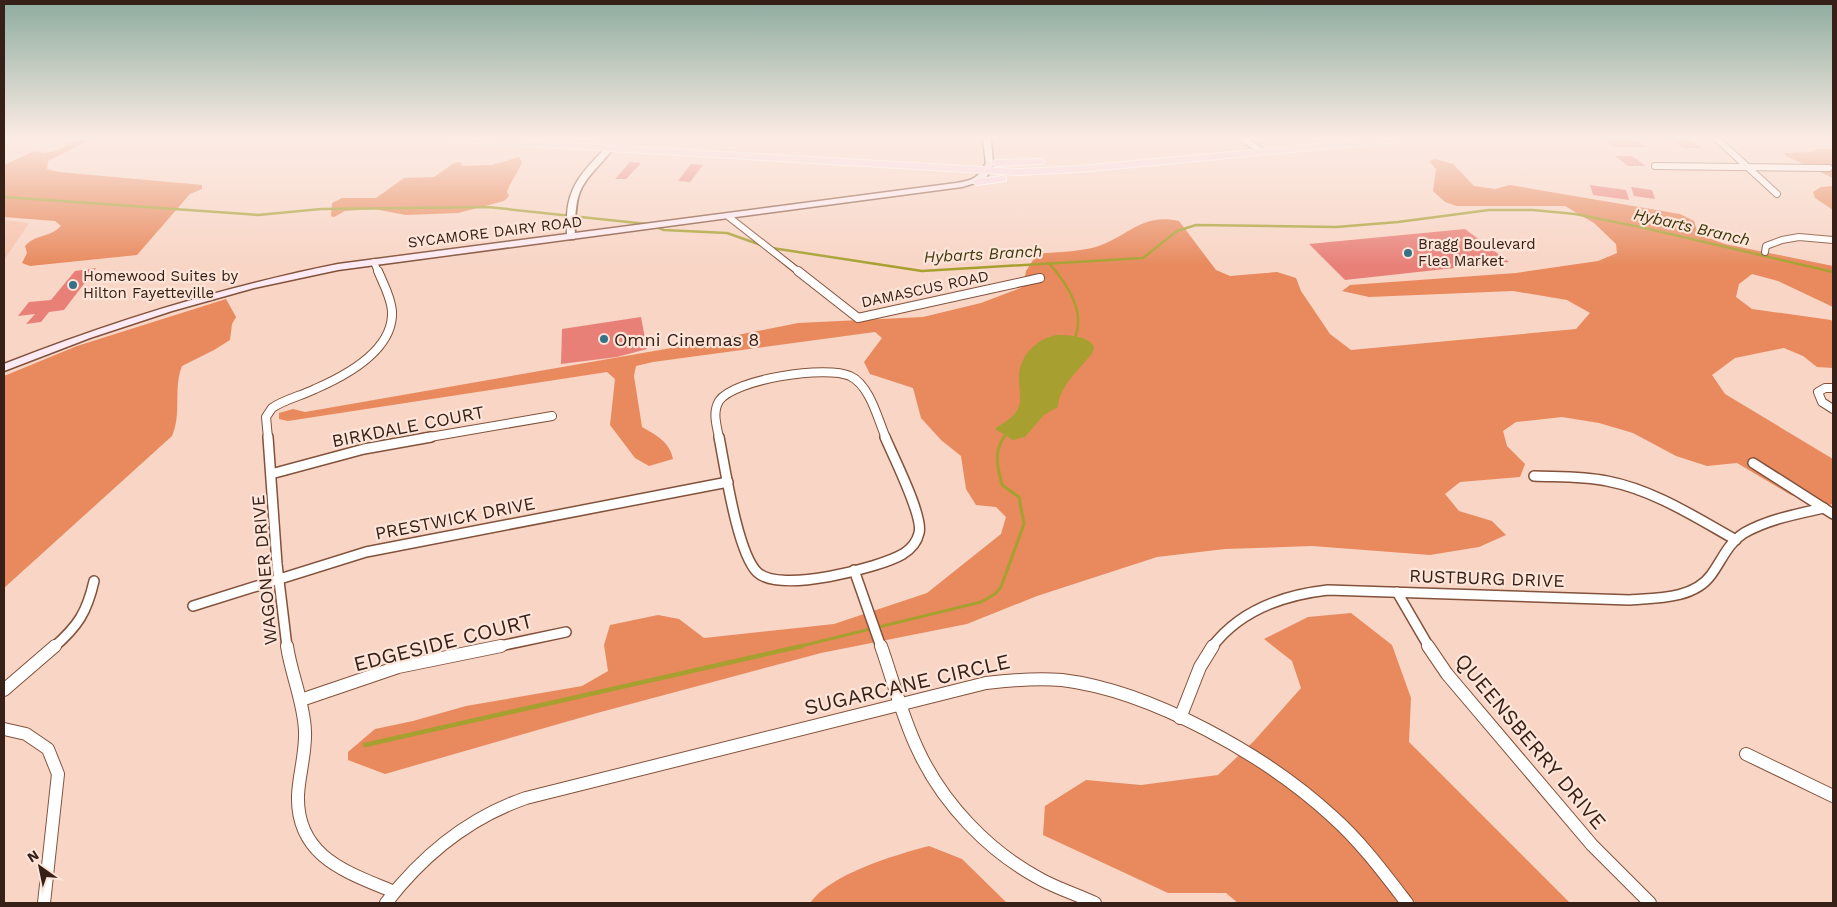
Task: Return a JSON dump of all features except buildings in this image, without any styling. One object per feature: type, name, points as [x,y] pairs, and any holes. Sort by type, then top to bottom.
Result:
[{"type":"main road","points":[[977,182],[982,181]]},
{"type":"main road","name":"SYCAMORE DAIRY ROAD","points":[[4,368],[94,332],[193,300],[278,278],[374,262],[571,238],[977,182]]},
{"type":"street","points":[[571,238],[570,212],[574,189],[581,181]]},
{"type":"street","points":[[1763,181],[1777,194]]},
{"type":"street","name":"DAMASCUS ROAD","points":[[729,217],[858,318],[1040,278]]},
{"type":"street","points":[[1765,252],[1766,246],[1777,240],[1800,237],[1833,240]]},
{"type":"street","name":"WAGONER DRIVE","points":[[374,262],[392,308],[392,320],[386,336],[373,352],[352,370],[324,386],[277,405],[267,413],[278,579],[289,660],[301,700],[305,733],[298,795],[300,818],[312,846],[336,867],[394,892]]},
{"type":"street","points":[[822,372],[840,372],[855,378],[864,388],[919,517],[921,528],[918,538],[907,552],[888,562],[854,570],[789,582],[774,581],[761,575],[752,566],[747,556],[714,418],[716,406],[725,395],[739,386],[822,372]]},
{"type":"street","points":[[1833,388],[1825,388],[1818,392],[1822,402],[1833,409]]},
{"type":"street","name":"BIRKDALE COURT","points":[[271,474],[364,449],[552,416]]},
{"type":"street","points":[[1753,463],[1829,511]]},
{"type":"street","points":[[1534,476],[1592,479],[1624,485],[1656,497],[1736,540]]},
{"type":"street","name":"PRESTWICK DRIVE","points":[[193,606],[366,552],[728,482]]},
{"type":"street","name":"RUSTBURG DRIVE","points":[[1180,718],[1200,667],[1210,650],[1232,626],[1259,608],[1278,600],[1313,591],[1630,600],[1662,598],[1698,587],[1710,577],[1719,560],[1736,540],[1761,524],[1829,511]]},
{"type":"street","points":[[854,570],[900,704],[925,766],[956,810],[984,838],[1016,863],[1050,883],[1096,903]]},
{"type":"street","points":[[4,690],[71,632],[89,604],[94,581]]},
{"type":"street","name":"QUEENSBERRY DRIVE","points":[[1397,592],[1420,634],[1447,674],[1587,839],[1650,903]]},
{"type":"street","name":"EDGESIDE COURT","points":[[301,700],[398,667],[566,632]]},
{"type":"street","name":"SUGARCANE CIRCLE","points":[[386,903],[411,873],[456,834],[488,814],[514,802],[565,787],[986,683],[1012,679],[1046,679],[1090,686],[1180,718],[1223,740],[1307,794],[1356,839],[1407,903]]},
{"type":"street","points":[[4,729],[26,734],[48,749],[58,774],[44,903]]},
{"type":"street","points":[[1746,754],[1833,796]]},
{"type":"shaded area","points":[[4,181],[162,181],[202,185],[202,189],[190,194],[137,255],[30,266],[22,263],[27,253],[25,246],[34,239],[52,233],[61,226],[55,221],[4,217]]},
{"type":"shaded area","points":[[399,181],[512,181],[507,192],[509,196],[504,201],[458,213],[406,215],[374,209],[345,211],[334,217],[331,216],[332,203],[342,198],[376,198]]},
{"type":"shaded area","points":[[1434,181],[1470,181],[1474,186],[1495,189],[1510,185],[1680,214],[1694,221],[1698,234],[1725,244],[1833,266],[1833,307],[1778,281],[1752,274],[1739,284],[1736,297],[1752,309],[1831,320],[1833,322],[1833,368],[1817,367],[1803,356],[1784,348],[1735,358],[1712,375],[1725,394],[1833,459],[1833,504],[1828,505],[1791,495],[1737,463],[1707,466],[1676,456],[1633,433],[1599,423],[1562,417],[1516,422],[1503,431],[1507,446],[1525,464],[1520,477],[1460,482],[1445,494],[1459,511],[1492,521],[1506,535],[1479,547],[1430,555],[1312,546],[1225,549],[1157,557],[1037,596],[967,624],[821,653],[597,713],[385,774],[348,760],[348,752],[375,729],[413,721],[466,706],[582,686],[608,671],[604,645],[610,625],[658,615],[679,619],[704,638],[834,624],[927,593],[1001,534],[1006,517],[996,507],[976,505],[966,489],[961,456],[941,440],[921,418],[913,388],[870,374],[864,362],[882,338],[875,332],[653,362],[636,366],[634,376],[642,427],[666,444],[673,459],[649,466],[635,458],[610,425],[615,379],[607,372],[288,421],[279,419],[279,413],[293,409],[305,412],[677,347],[798,323],[923,317],[981,303],[1023,287],[1026,271],[1037,254],[1092,248],[1104,244],[1143,223],[1165,219],[1179,221],[1216,270],[1230,276],[1277,272],[1296,278],[1301,291],[1330,334],[1351,350],[1576,329],[1590,313],[1567,300],[1513,291],[1369,297],[1342,291],[1350,285],[1516,273],[1598,261],[1617,253],[1616,244],[1594,223],[1565,206],[1457,206],[1445,202],[1433,191]]},
{"type":"shaded area","points":[[1833,186],[1833,210],[1815,198],[1813,192],[1821,187]]},
{"type":"shaded area","points":[[4,220],[29,223],[4,260]]},
{"type":"shaded area","points":[[226,299],[236,317],[232,324],[230,340],[182,366],[178,383],[177,419],[172,436],[4,588],[4,376],[77,346]]},
{"type":"shaded area","points":[[1057,335],[1073,336],[1088,340],[1094,347],[1093,352],[1062,391],[1058,407],[1044,415],[1025,437],[1013,440],[995,429],[1016,412],[1020,404],[1020,367],[1027,354],[1037,343]]},
{"type":"shaded area","points":[[1351,613],[1392,645],[1411,698],[1409,742],[1570,903],[1238,903],[1226,893],[1168,893],[1043,835],[1045,806],[1086,780],[1141,785],[1218,775],[1254,741],[1301,688],[1292,661],[1264,639],[1308,617]]},
{"type":"shaded area","points":[[929,846],[962,859],[1007,903],[810,903],[832,883],[847,875],[882,860]]},
{"type":"waterway","name":"Hybarts Branch","points":[[4,197],[258,215],[321,209],[488,207],[647,224]]},
{"type":"waterway","name":"Hybarts Branch","points":[[1049,264],[1143,258],[1177,231],[1196,225],[1336,227],[1398,222],[1489,210],[1533,210],[1575,214],[1640,227],[1833,272]]},
{"type":"waterway","name":"Hybarts Branch","points":[[653,226],[664,230],[727,233],[761,245]]},
{"type":"waterway","name":"Hybarts Branch","points":[[772,248],[922,271],[1049,264]]},
{"type":"waterway","points":[[1049,264],[1068,289],[1077,309],[1077,330],[1074,340]]},
{"type":"waterway","points":[[1003,438],[1006,434]]},
{"type":"waterway","points":[[797,647],[981,602],[995,594],[1001,587],[1024,524],[1019,497],[1002,485],[1000,479],[997,455],[1004,437]]},
{"type":"waterway","points":[[365,745],[802,646]]},
{"type":"place","name":"Bragg Boulevard Flea Market","points":[[1408,253]]},
{"type":"place","name":"Homewood Suites by Hilton Fayetteville","points":[[73,285]]},
{"type":"place","name":"Omni Cinemas 8","points":[[604,339]]}]
